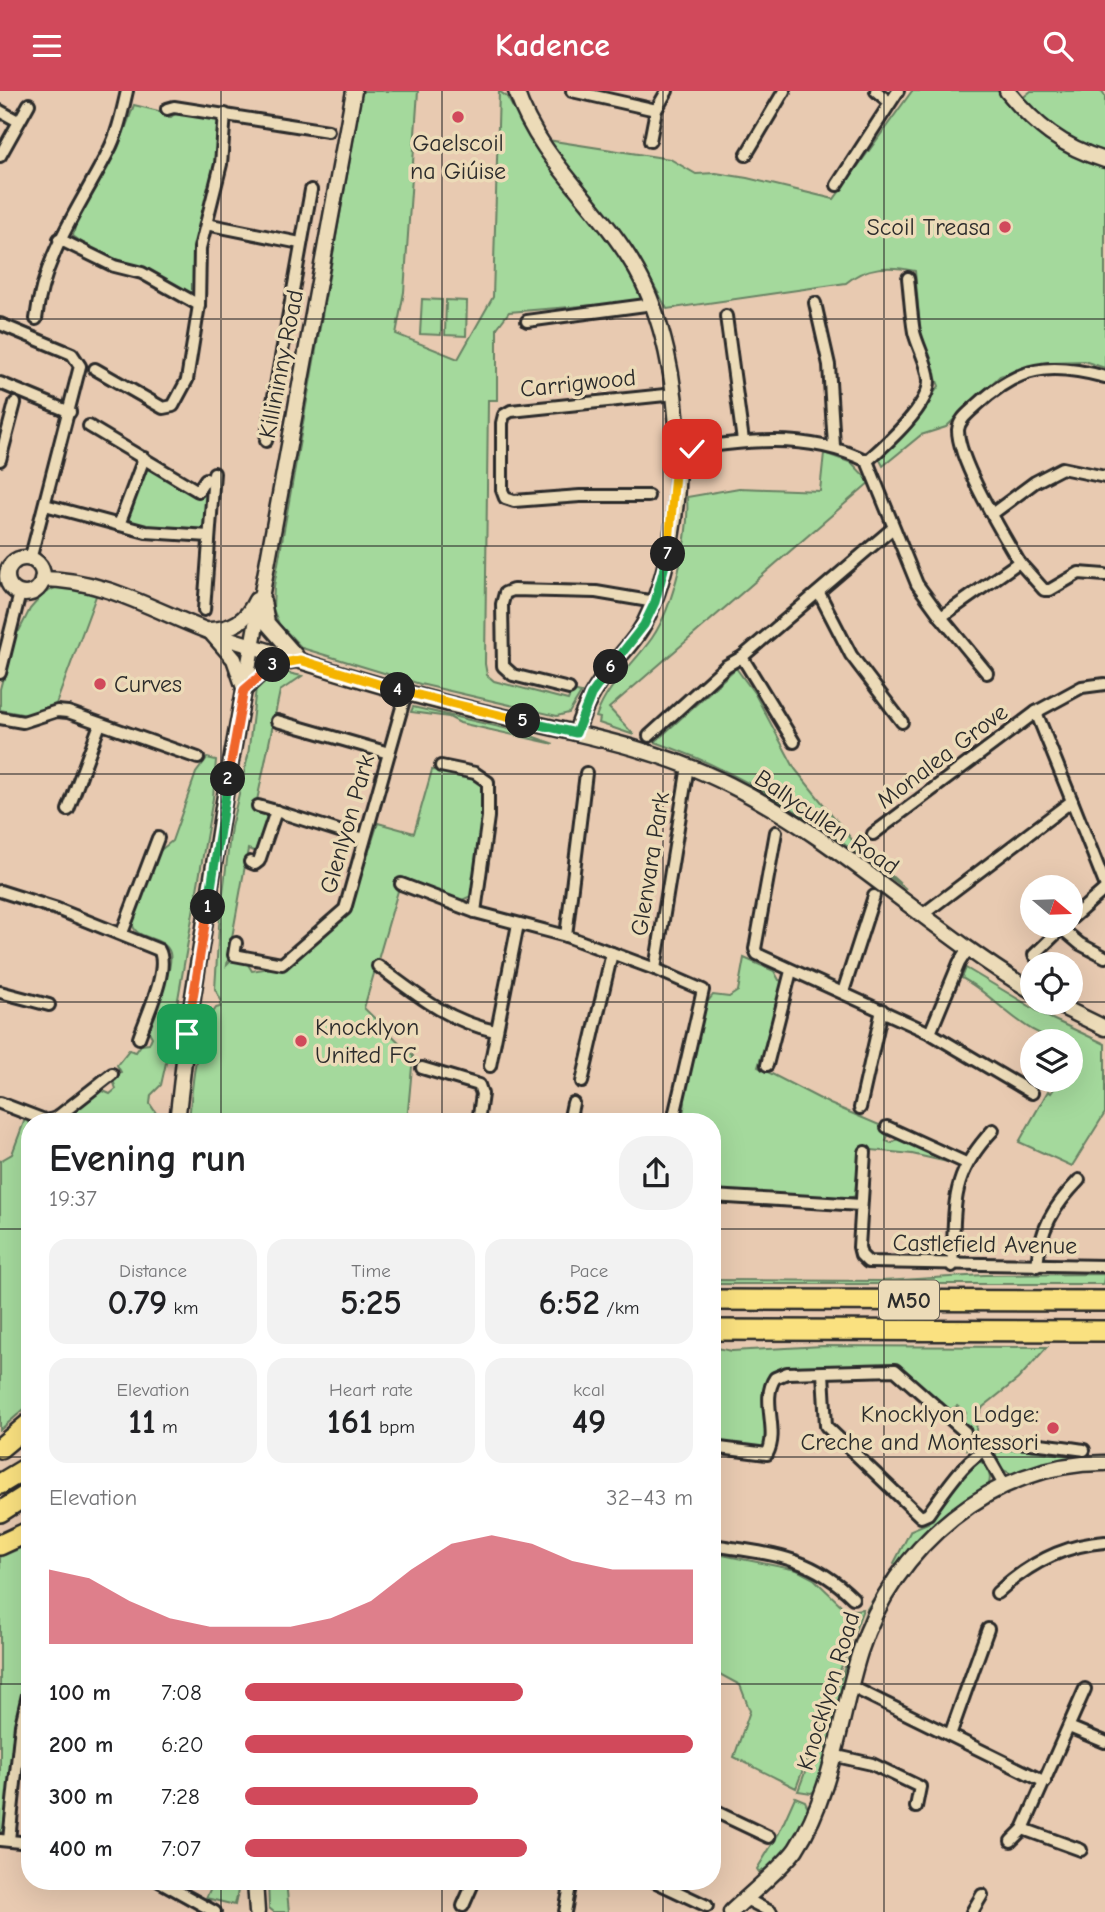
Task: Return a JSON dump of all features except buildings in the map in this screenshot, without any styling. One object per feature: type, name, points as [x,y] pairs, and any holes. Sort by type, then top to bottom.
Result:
[{"type":"highway","name":"M50","points":[[721,1300],[1105,1301]]},
{"type":"highway","name":"M50","points":[[721,1330],[1105,1331]]},
{"type":"highway","points":[[0,1448],[21,1430]]},
{"type":"highway","points":[[0,1484],[21,1471]]},
{"type":"highway","points":[[0,1512],[21,1499]]},
{"type":"highway","points":[[0,1545],[21,1535]]},
{"type":"street","points":[[36,319],[38,295],[59,239],[108,152],[127,91]]},
{"type":"street","name":"Killininny Road","points":[[176,1113],[251,645],[354,91]]},
{"type":"street","points":[[516,91],[540,142],[622,246],[653,304],[661,322],[675,394],[677,451],[670,545],[655,602],[633,643],[591,695],[576,733]]},
{"type":"street","points":[[572,91],[656,110]]},
{"type":"street","points":[[650,141],[656,110],[667,91]]},
{"type":"street","points":[[746,155],[784,91]]},
{"type":"street","points":[[876,91],[888,101]]},
{"type":"street","points":[[837,185],[888,101],[898,91]]},
{"type":"street","points":[[1007,91],[1048,134],[1069,147],[1105,160]]},
{"type":"street","points":[[0,156],[29,104]]},
{"type":"street","points":[[167,109],[225,114],[328,131]]},
{"type":"street","points":[[0,111],[18,121]]},
{"type":"street","points":[[94,369],[163,408],[170,407],[177,400],[187,380],[199,305],[200,248],[221,163],[225,114]]},
{"type":"street","points":[[266,441],[311,190]]},
{"type":"street","points":[[206,224],[300,243]]},
{"type":"street","points":[[59,239],[114,266],[142,273],[199,305]]},
{"type":"street","points":[[867,461],[886,444],[920,405],[927,391],[929,379],[915,333],[908,278]]},
{"type":"street","points":[[815,303],[829,365],[834,446]]},
{"type":"street","points":[[527,321],[653,304]]},
{"type":"street","points":[[726,316],[743,441]]},
{"type":"street","points":[[0,324],[72,353],[78,359],[80,370],[30,560]]},
{"type":"street","points":[[1105,377],[1069,367],[1051,367],[1023,373],[996,388],[962,419],[959,435],[981,496],[1018,562],[1044,590],[1050,590],[1079,573],[1105,575]]},
{"type":"street","points":[[0,383],[70,412]]},
{"type":"street","name":"Carrigwood","points":[[648,496],[580,496],[514,501],[505,498],[502,490],[504,415],[511,411],[675,394]]},
{"type":"street","points":[[0,460],[15,403]]},
{"type":"street","points":[[89,426],[198,491],[210,476],[204,610]]},
{"type":"street","points":[[677,451],[743,441],[786,440],[834,446],[867,461],[917,584],[987,673]]},
{"type":"street","points":[[119,525],[144,458]]},
{"type":"street","points":[[992,514],[1035,482],[1062,468],[1105,477]]},
{"type":"street","points":[[45,505],[146,532],[209,536]]},
{"type":"street","points":[[649,736],[726,666],[742,657],[819,593],[893,527]]},
{"type":"street","points":[[18,560],[30,560],[40,568],[42,579],[37,590],[20,593],[8,582],[4,570],[18,560]]},
{"type":"street","points":[[941,617],[1018,562]]},
{"type":"street","name":"Ballycullen Road","points":[[42,579],[67,580],[111,590],[208,631],[406,693],[576,733],[688,766],[788,818],[968,949],[1020,983]]},
{"type":"street","points":[[208,631],[240,623],[250,613],[261,590]]},
{"type":"street","points":[[261,590],[267,623],[283,646],[300,660]]},
{"type":"street","points":[[569,689],[513,675],[503,666],[501,618],[505,593],[513,590],[596,592],[655,602]]},
{"type":"street","points":[[0,673],[3,651],[20,593]]},
{"type":"street","points":[[819,593],[851,656],[902,722]]},
{"type":"street","points":[[208,631],[234,659],[244,690],[265,669],[278,662],[300,660]]},
{"type":"street","points":[[742,657],[794,743]]},
{"type":"street","name":"Monalea Grove","points":[[873,834],[1036,712],[1082,687],[1105,684]]},
{"type":"street","name":"Glenlyon Park","points":[[236,943],[234,955],[282,964],[345,909],[406,693]]},
{"type":"street","points":[[0,718],[23,722],[57,711],[198,758]]},
{"type":"street","name":"Monalea Grove","points":[[1036,712],[1105,886],[1083,907]]},
{"type":"street","points":[[277,721],[389,753]]},
{"type":"street","points":[[68,810],[100,724]]},
{"type":"street","points":[[441,766],[475,773],[488,782],[488,817],[475,912]]},
{"type":"street","name":"Glenvara Park","points":[[655,969],[688,766]]},
{"type":"street","points":[[566,936],[586,773]]},
{"type":"street","points":[[922,915],[1072,801]]},
{"type":"street","points":[[258,806],[364,839]]},
{"type":"street","points":[[250,862],[255,864],[259,861],[276,811]]},
{"type":"street","points":[[776,832],[755,949],[757,954],[930,1033],[1032,1093]]},
{"type":"street","points":[[122,933],[158,838]]},
{"type":"street","name":"Glenvara Park","points":[[401,884],[475,912],[566,936],[703,990],[675,1112]]},
{"type":"street","points":[[0,891],[153,945],[163,956],[162,971],[139,1038]]},
{"type":"street","points":[[843,992],[874,896]]},
{"type":"street","points":[[490,1066],[518,924]]},
{"type":"street","points":[[1037,952],[1052,938]]},
{"type":"street","points":[[1074,938],[1105,957]]},
{"type":"street","points":[[930,1033],[968,949]]},
{"type":"street","name":"Glenvara Park","points":[[582,1082],[612,953]]},
{"type":"street","points":[[378,966],[435,1008],[464,1024],[495,1031]]},
{"type":"street","points":[[766,1065],[791,971]]},
{"type":"street","points":[[0,992],[49,1005]]},
{"type":"street","points":[[860,1108],[882,1010]]},
{"type":"street","points":[[1079,1015],[1105,1028]]},
{"type":"street","points":[[422,1068],[479,1085],[482,1094],[479,1113]]},
{"type":"street","points":[[62,1113],[108,1077]]},
{"type":"street","points":[[0,1103],[26,1113]]},
{"type":"street","points":[[571,1113],[573,1103]]},
{"type":"street","points":[[887,1127],[965,1163]]},
{"type":"street","points":[[952,1266],[957,1187],[965,1163],[993,1130]]},
{"type":"street","points":[[721,1197],[861,1205],[864,1152]]},
{"type":"street","points":[[1037,1266],[1044,1224],[1058,1201],[1079,1180]]},
{"type":"street","name":"Castlefield Avenue","points":[[861,1205],[859,1247],[864,1260],[875,1263],[1105,1266]]},
{"type":"street","points":[[721,1449],[763,1456],[770,1448],[770,1393],[775,1378],[787,1373],[894,1370],[965,1431]]},
{"type":"street","points":[[823,1373],[826,1426],[919,1517],[926,1516],[966,1462],[999,1442],[1084,1450]]},
{"type":"street","points":[[984,1450],[1004,1485]]},
{"type":"street","name":"Knocklyon Road","points":[[731,1912],[796,1849],[817,1803],[850,1686],[872,1621],[905,1566],[952,1518],[1004,1485],[1053,1468],[1105,1463]]},
{"type":"street","points":[[997,1593],[1041,1559],[1072,1546],[1105,1542]]},
{"type":"street","points":[[721,1546],[792,1558],[823,1572],[850,1595],[843,1605]]},
{"type":"street","points":[[950,1735],[988,1629]]},
{"type":"street","points":[[850,1686],[1045,1782]]},
{"type":"street","points":[[1011,1840],[1023,1829],[1086,1689]]},
{"type":"street","points":[[1069,1727],[1105,1742]]},
{"type":"street","points":[[4,1840],[21,1748]]},
{"type":"street","points":[[832,1755],[872,1764],[920,1787],[921,1793],[916,1807]]},
{"type":"street","points":[[721,1814],[769,1837]]},
{"type":"street","points":[[1023,1829],[1082,1850]]},
{"type":"street","points":[[173,1890],[204,1909],[215,1912]]},
{"type":"street","points":[[247,1912],[248,1890]]},
{"type":"street","points":[[256,1890],[257,1912]]},
{"type":"street","points":[[463,1906],[470,1890]]},
{"type":"street","points":[[565,1912],[569,1890]]},
{"type":"street","points":[[673,1890],[707,1906]]},
{"type":"street","points":[[972,1912],[982,1895]]},
{"type":"street","points":[[746,1899],[771,1912]]},
{"type":"green space","points":[[362,91],[418,91],[404,292],[396,334],[458,359],[493,297],[499,91],[507,97],[537,149],[593,214],[630,270],[643,301],[509,312],[497,328],[497,400],[488,400],[487,675],[494,681],[568,700],[572,691],[581,693],[569,713],[557,716],[420,684],[302,648],[279,624],[273,609],[274,586]]},
{"type":"green space","points":[[912,91],[998,91],[1047,141],[1105,163],[1105,368],[1084,361],[1048,362],[1000,376],[946,427],[921,435],[883,466],[878,456],[916,417],[939,386],[921,339],[915,271],[878,268],[862,273],[846,283],[667,309],[627,243],[547,140],[670,159],[696,174],[716,173],[747,178],[834,199]]},
{"type":"green space","points":[[1031,91],[1102,91],[1105,96],[1105,154],[1052,131],[1020,100]]},
{"type":"green space","points":[[134,105],[163,112],[165,117],[176,113],[219,118],[216,165],[195,245],[196,293],[190,298],[147,270],[96,252],[73,236],[77,217],[118,148]]},
{"type":"green space","points":[[422,299],[442,300],[441,335],[420,334]]},
{"type":"green space","points":[[446,300],[467,301],[466,336],[445,335]]},
{"type":"green space","points":[[824,453],[852,463],[870,482],[609,708],[634,735],[599,723],[600,718],[596,717],[607,695],[652,638],[667,608],[683,550],[687,497],[739,488],[820,491]]},
{"type":"green space","points":[[146,469],[151,469],[198,497],[208,483],[203,530],[165,531],[128,521],[126,517]]},
{"type":"green space","points":[[59,586],[88,591],[96,596],[56,704],[27,715],[0,710],[0,689],[15,632],[19,631],[30,609],[44,593],[30,601],[46,589],[45,593]]},
{"type":"green space","points":[[736,668],[755,694],[795,769],[853,841],[906,889],[817,825],[756,787],[690,755],[655,742]]},
{"type":"green space","points":[[279,671],[302,676],[280,691],[255,810],[266,814],[268,818],[259,848],[254,851],[248,849],[227,965],[231,961],[247,963],[252,971],[282,966],[350,908],[378,823],[414,833],[432,770],[477,778],[483,786],[483,814],[471,896],[460,901],[402,877],[364,1008],[413,1056],[408,1113],[190,1113],[193,1080],[203,1034],[216,1008],[220,1007],[221,1000],[215,989],[219,926],[231,827],[248,756],[256,688],[261,680]]},
{"type":"green space","points":[[413,707],[517,731],[554,744],[460,723],[449,717],[411,712]]},
{"type":"green space","points":[[207,758],[216,760],[213,798],[170,1045],[161,1085],[151,1095],[150,1104],[156,1113],[72,1113],[101,1090],[110,1094],[116,1089],[113,1080],[121,1072],[117,1065],[129,1050],[136,1052],[141,1045],[149,1044],[152,1037],[147,1028],[166,980],[170,953],[161,942],[136,931],[133,918],[157,853],[172,841],[196,773]]},
{"type":"green space","points":[[744,958],[774,971],[779,980],[784,981],[758,1067],[830,1104],[884,1127],[888,1135],[886,1141],[891,1143],[901,1137],[952,1163],[912,1154],[872,1150],[871,1155],[859,1151],[855,1196],[846,1199],[721,1192],[721,1113],[683,1113],[683,1099],[705,1005],[713,995],[729,997],[738,991]]},
{"type":"green space","points":[[966,968],[1020,1000],[1020,1015],[1045,1015],[1073,1029],[1031,1029],[962,978]]},
{"type":"green space","points":[[1083,1034],[1105,1044],[1105,1113],[1072,1166],[1019,1142],[1047,1092],[1083,1092]]},
{"type":"green space","points":[[21,1130],[21,1412],[0,1430],[0,1161],[12,1154]]},
{"type":"green space","points":[[1105,1274],[1103,1284],[721,1284],[721,1280],[883,1281],[984,1275]]},
{"type":"green space","points":[[823,1346],[1047,1347],[1018,1379],[983,1407],[978,1416],[975,1437],[967,1449],[965,1444],[969,1430],[962,1424],[966,1413],[957,1406],[948,1411],[899,1368],[777,1371],[765,1387],[764,1448],[758,1451],[721,1445],[721,1349],[732,1351]]},
{"type":"green space","points":[[1004,1447],[1082,1457],[1014,1475],[1003,1470],[995,1458],[997,1449]]},
{"type":"green space","points":[[976,1461],[984,1463],[989,1474],[990,1480],[985,1491],[898,1566],[894,1563],[911,1530],[928,1523],[963,1472]]},
{"type":"green space","points":[[21,1548],[21,1703],[16,1724],[6,1829],[0,1833],[0,1557]]},
{"type":"green space","points":[[721,1555],[797,1570],[814,1579],[847,1611],[863,1609],[796,1788],[734,1757],[750,1711],[740,1685],[721,1675]]},
{"type":"green space","points":[[891,1571],[893,1572],[816,1790],[811,1793],[798,1791],[867,1609]]},
{"type":"green space","points":[[795,1797],[805,1801],[809,1810],[800,1829],[784,1855],[759,1872],[757,1869],[779,1833]]},
{"type":"green space","points":[[210,1890],[238,1890],[235,1905],[206,1898]]},
{"type":"green space","points":[[268,1890],[287,1890],[289,1912],[274,1912],[269,1908]]},
{"type":"place","name":"Gaelscoil na Giúise","points":[[458,117]]},
{"type":"place","name":"Scoil Treasa","points":[[1005,227]]},
{"type":"place","name":"Curves","points":[[100,684]]},
{"type":"place","name":"Knocklyon United FC","points":[[301,1041]]},
{"type":"place","name":"Knocklyon Lodge: Creche and Montessori","points":[[1053,1428]]},
{"type":"route","points":[[187,1034],[244,690],[265,669],[278,662],[300,660],[406,693],[576,733],[591,695],[615,661],[633,643],[655,602],[670,545],[677,451],[692,449]]}]
